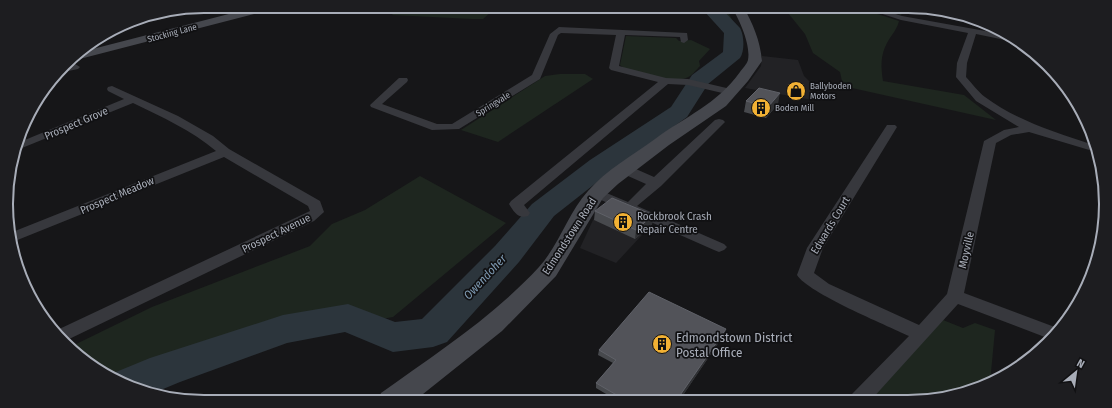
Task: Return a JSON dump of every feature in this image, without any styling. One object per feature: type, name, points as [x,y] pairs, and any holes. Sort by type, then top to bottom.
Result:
[{"type":"main road","name":"Stocking Lane","points":[[76,62],[248,13]]},
{"type":"main road","name":"Edmondstown Road","points":[[400,395],[493,324],[528,292],[548,271],[597,193],[624,169],[721,103],[731,92],[755,61],[751,34],[740,13]]},
{"type":"street","points":[[885,13],[901,18],[998,36]]},
{"type":"street","name":"Springvale","points":[[403,80],[376,105],[436,128],[455,127],[536,77],[554,34],[559,30],[621,34],[684,35],[684,40]]},
{"type":"street","name":"Moyville","points":[[973,32],[962,63],[961,76],[980,99],[1030,128],[1090,148]]},
{"type":"street","points":[[621,34],[614,68],[666,81],[688,82],[731,92]]},
{"type":"street","points":[[523,213],[516,204],[666,81]]},
{"type":"street","name":"Prospect Avenue","points":[[64,334],[317,212],[315,204],[225,152],[209,139],[174,118],[112,90]]},
{"type":"street","name":"Prospect Grove","points":[[22,145],[134,99]]},
{"type":"street","points":[[635,202],[720,122]]},
{"type":"street","name":"Edwards Court","points":[[891,127],[815,248],[805,275],[823,288],[922,334]]},
{"type":"street","name":"Moyville","points":[[955,296],[990,141],[1008,132],[1030,128]]},
{"type":"street","name":"Prospect Meadow","points":[[16,236],[225,152]]},
{"type":"street","points":[[624,169],[656,183]]},
{"type":"street","points":[[597,193],[719,247]]},
{"type":"street","points":[[864,395],[922,334],[955,296],[1050,332]]},
{"type":"shaded area","points":[[394,13],[490,13],[483,19],[392,15]]},
{"type":"shaded area","points":[[512,13],[533,13],[533,14]]},
{"type":"shaded area","points":[[711,13],[728,13],[733,21],[717,21]]},
{"type":"shaded area","points":[[788,13],[874,13],[899,21],[883,52],[883,81],[964,95],[996,120],[843,86],[840,72],[813,53],[805,34]]},
{"type":"shaded area","points":[[626,36],[676,38],[679,41],[691,40],[710,49],[699,61],[700,66],[686,78],[672,79],[652,77],[632,72],[620,65]]},
{"type":"shaded area","points":[[762,56],[798,60],[804,76],[812,84],[813,100],[745,88],[761,66]]},
{"type":"shaded area","points":[[560,74],[585,74],[593,79],[498,142],[461,130],[545,76]]},
{"type":"shaded area","points":[[420,176],[506,223],[393,317],[311,332],[193,372],[157,389],[143,385],[108,369],[88,356],[75,345],[152,307],[310,246],[332,224],[365,210]]},
{"type":"shaded area","points":[[608,203],[653,223],[616,263],[580,248],[593,220]]},
{"type":"shaded area","points":[[943,320],[963,328],[975,323],[995,330],[991,376],[969,385],[933,393],[920,395],[873,395]]},
{"type":"building","points":[[759,88],[780,93],[768,107],[746,101]]},
{"type":"building","points":[[612,198],[653,215],[636,230],[595,211]]},
{"type":"building","name":"Edmondstown District Postal Office","points":[[649,292],[726,329],[680,395],[617,395],[596,383],[616,360],[599,350]]},
{"type":"waterway","name":"Owendoher","points":[[136,382],[165,370],[283,329],[348,318],[393,337],[433,332],[507,254],[543,210],[600,166],[679,112],[700,80],[733,54],[733,32],[716,13]]},
{"type":"place","name":"Ballyboden Motors","points":[[796,91]]},
{"type":"place","name":"Boden Mill","points":[[761,108]]},
{"type":"place","name":"Rockbrook Crash Repair Centre","points":[[623,222]]},
{"type":"place","name":"Edmondstown District Postal Office","points":[[662,344]]}]
